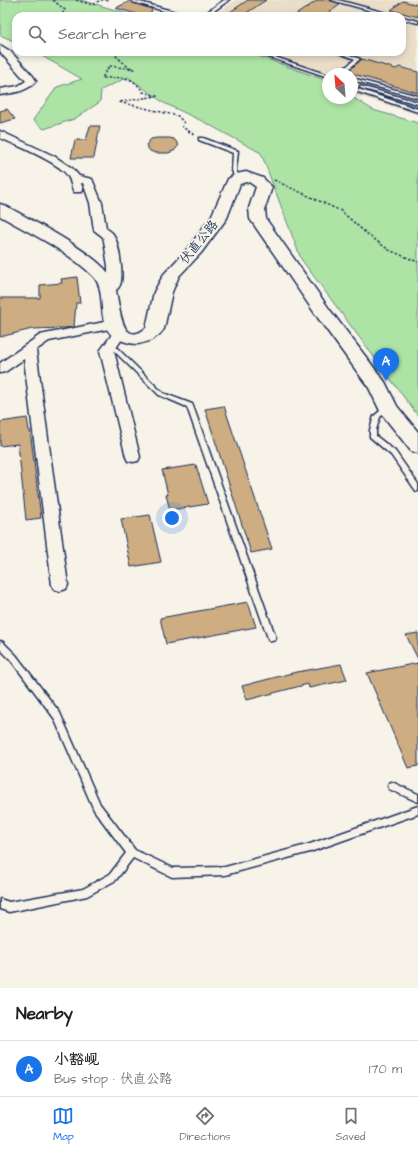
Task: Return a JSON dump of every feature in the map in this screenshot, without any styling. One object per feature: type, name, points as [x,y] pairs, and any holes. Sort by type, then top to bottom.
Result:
[{"type":"main road","points":[[236,179],[248,177],[260,181],[264,187],[257,208],[258,219],[324,314],[378,386],[388,408],[418,446]]},
{"type":"main road","name":"伏直公路","points":[[115,334],[136,338],[148,336],[152,333],[155,329],[163,292],[172,274],[195,250],[219,218],[233,182],[236,179]]},
{"type":"main road","points":[[0,209],[90,263],[105,280],[115,334]]},
{"type":"street","points":[[0,48],[7,53],[30,78],[30,81],[28,85],[23,87],[0,92]]},
{"type":"street","points":[[0,134],[50,158],[73,175],[78,190]]},
{"type":"street","points":[[74,178],[88,181],[96,203],[100,230],[108,235],[111,244],[115,277],[114,285],[107,290]]},
{"type":"street","points":[[0,369],[45,338],[115,334],[107,351],[133,457]]},
{"type":"street","points":[[29,349],[60,585]]},
{"type":"lane","points":[[210,12],[227,0]]},
{"type":"lane","points":[[333,0],[380,12]]},
{"type":"lane","points":[[134,1],[171,12]]},
{"type":"lane","points":[[406,19],[418,22]]},
{"type":"lane","points":[[268,56],[322,74]]},
{"type":"lane","points":[[347,68],[358,59],[349,56]]},
{"type":"lane","points":[[358,81],[418,97]]},
{"type":"lane","points":[[358,87],[418,103]]},
{"type":"lane","points":[[358,90],[418,111]]},
{"type":"lane","points":[[201,139],[236,152],[234,170],[236,179]]},
{"type":"lane","points":[[115,334],[161,394],[190,406],[272,638]]},
{"type":"lane","points":[[388,408],[377,416],[373,436],[393,453],[418,489]]},
{"type":"lane","points":[[0,644],[13,657],[57,716],[97,808],[132,853],[172,873],[225,871],[310,848],[418,810]]},
{"type":"lane","points":[[392,786],[418,798]]},
{"type":"lane","points":[[0,904],[9,906],[84,893],[113,877],[132,853]]},
{"type":"path","points":[[53,0],[65,10],[64,12]]},
{"type":"path","points":[[76,0],[93,5],[100,0],[108,0]]},
{"type":"path","points":[[116,56],[127,66],[134,69],[109,66],[102,78],[132,79],[139,83],[143,92],[157,96],[119,102],[178,116],[184,123],[182,127],[201,139]]},
{"type":"path","points":[[260,181],[270,178],[341,211],[367,234],[389,250],[418,262]]},
{"type":"shaded area","points":[[236,0],[418,0],[418,115],[358,96],[358,68],[322,68],[322,84],[237,56],[406,56],[406,12],[218,12]]},
{"type":"green space","points":[[0,0],[81,0],[122,12],[12,12],[12,40],[0,35]]},
{"type":"green space","points":[[42,56],[258,56],[322,79],[322,104],[358,104],[358,101],[373,110],[418,123],[418,416],[301,259],[261,153],[206,123],[164,103],[128,77],[101,90],[100,102],[74,119],[44,129],[33,120],[57,87],[82,79]]},
{"type":"building","points":[[132,0],[133,3],[152,9],[151,12],[130,12],[116,8]]},
{"type":"building","points":[[248,0],[266,0],[248,12],[230,12]]},
{"type":"building","points":[[318,0],[330,0],[341,4],[330,12],[300,12]]},
{"type":"building","points":[[403,1],[418,5],[418,17],[406,14],[406,12],[391,10]]},
{"type":"building","points":[[362,59],[396,69],[399,67],[418,72],[418,93],[358,75],[358,68],[352,68]]},
{"type":"building","points":[[7,109],[15,119],[0,123],[0,111]]},
{"type":"building","points":[[90,126],[100,126],[94,158],[71,158],[75,140],[86,140]]},
{"type":"building","points":[[151,139],[174,139],[179,145],[174,151],[168,153],[155,153],[150,151],[146,145]]},
{"type":"building","points":[[77,277],[80,303],[76,303],[74,327],[32,329],[0,337],[0,298],[40,298],[40,285],[62,283],[61,279]]},
{"type":"building","points":[[224,406],[272,549],[251,553],[205,409]]},
{"type":"building","points":[[27,418],[30,430],[41,518],[26,520],[18,444],[0,446],[0,422]]},
{"type":"building","points":[[196,465],[208,504],[170,510],[162,470]]},
{"type":"building","points":[[150,515],[161,562],[131,567],[121,519]]},
{"type":"building","points":[[248,602],[256,627],[166,644],[160,618]]},
{"type":"building","points":[[418,633],[418,659],[406,635]]},
{"type":"building","points":[[418,663],[418,766],[408,768],[367,673]]},
{"type":"building","points":[[341,664],[347,680],[309,688],[308,684],[247,700],[242,686],[292,673]]},
{"type":"waterway","points":[[370,92],[418,107]]},
{"type":"place","name":"小豁岘","points":[[386,381]]}]
